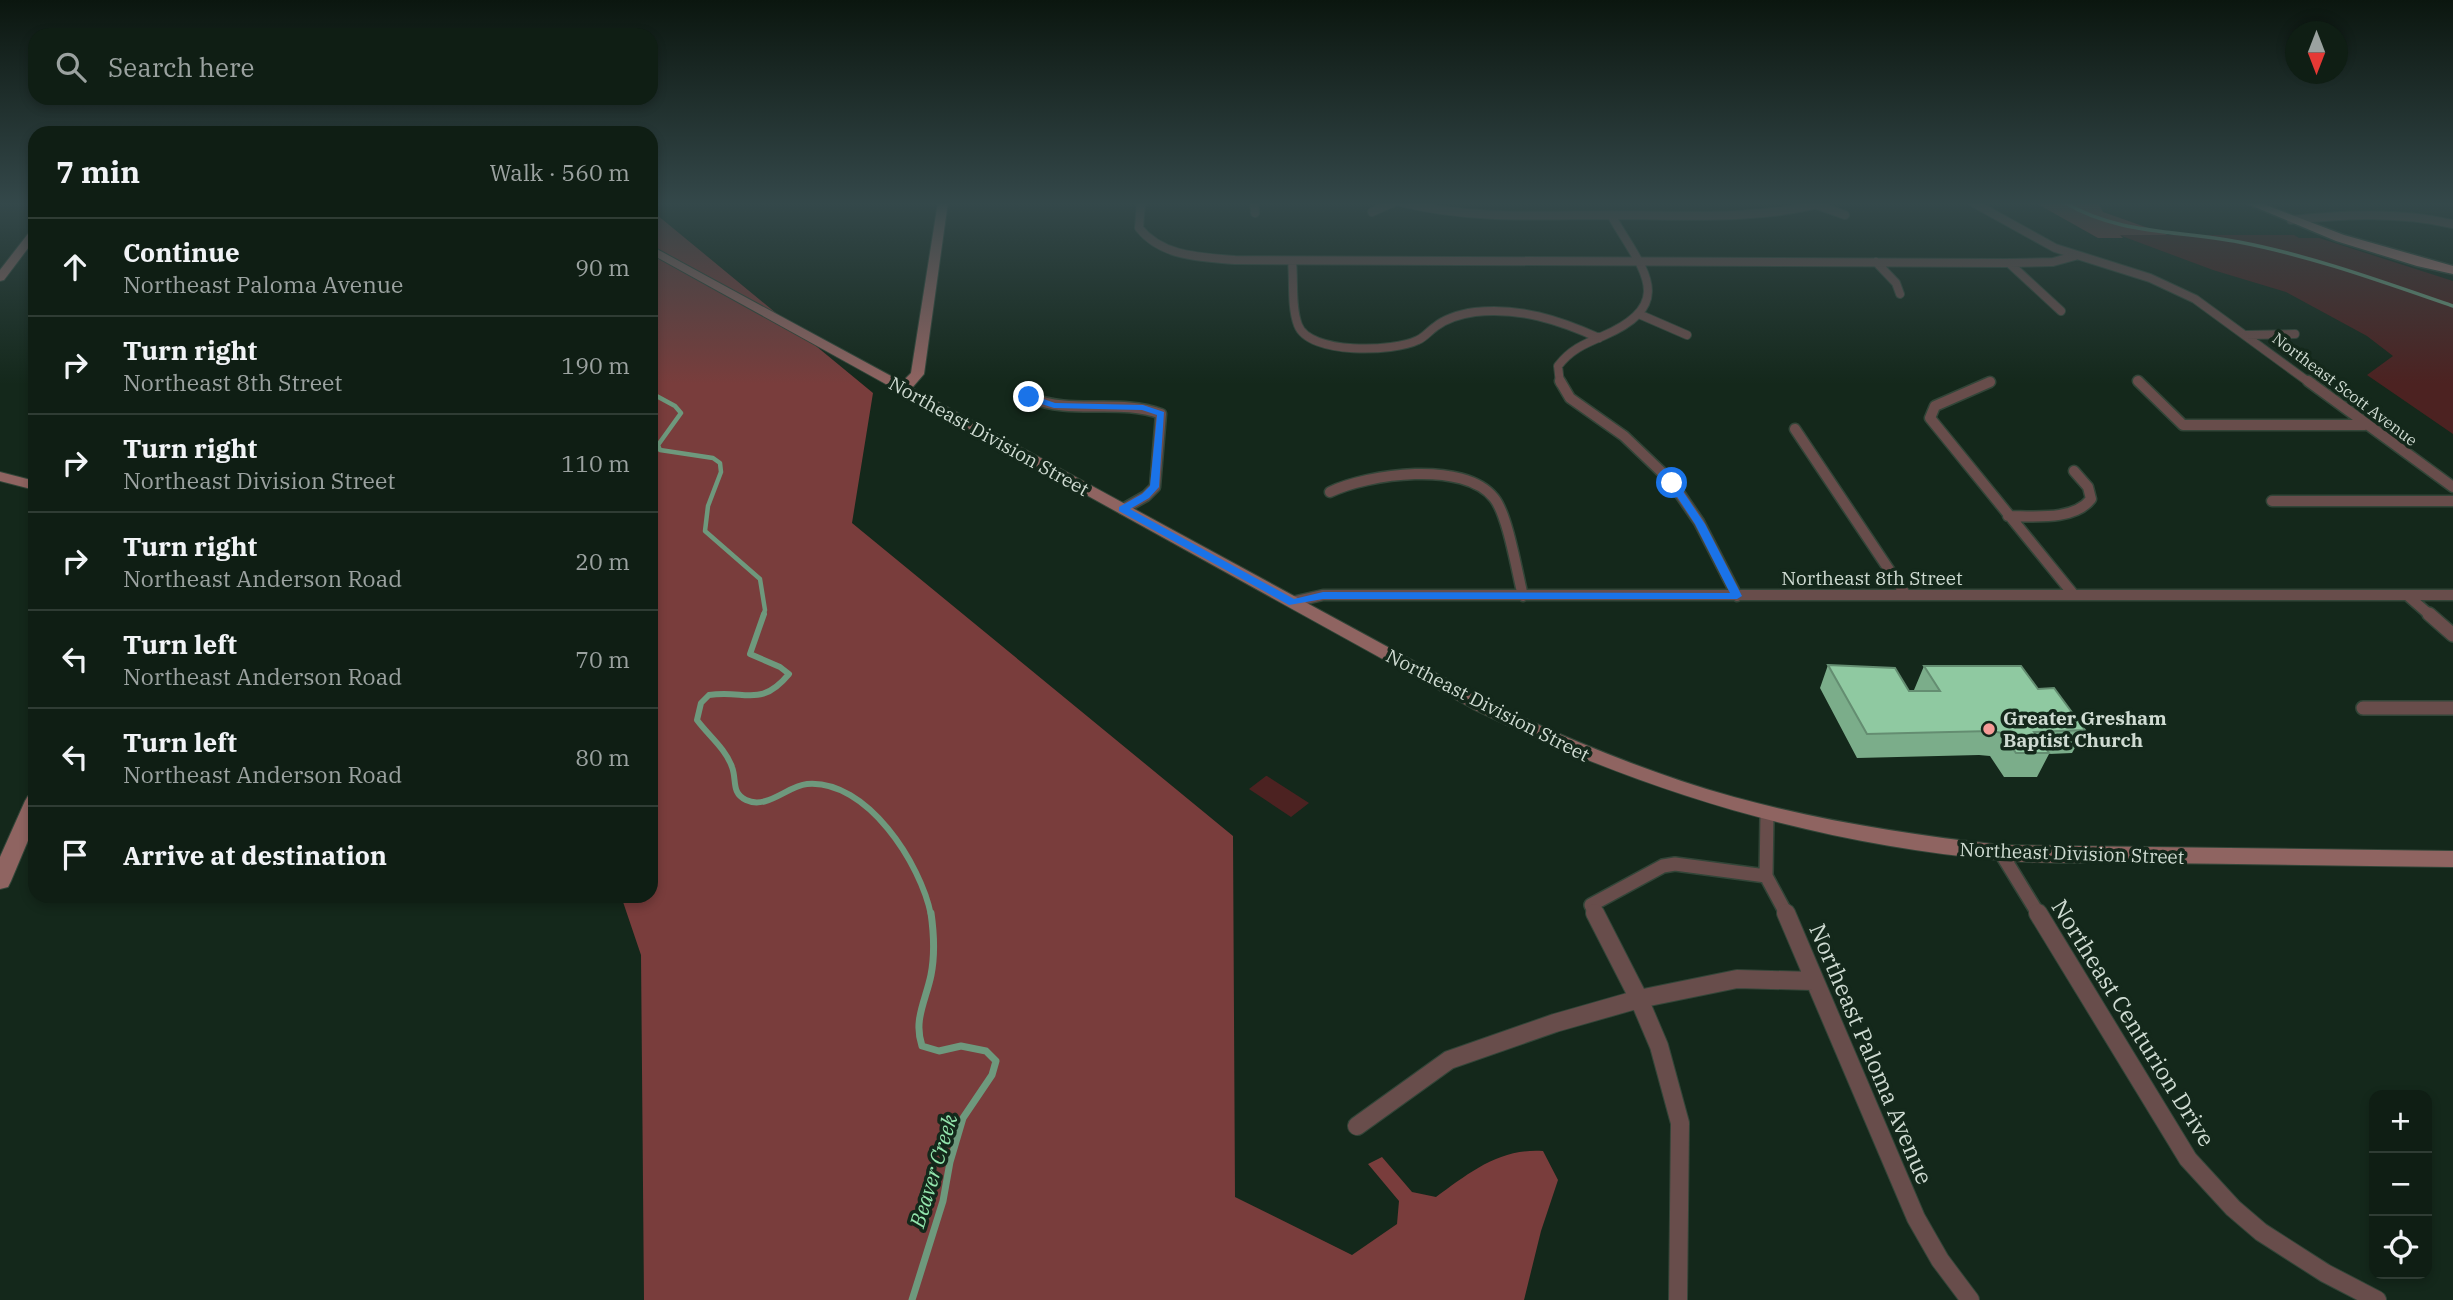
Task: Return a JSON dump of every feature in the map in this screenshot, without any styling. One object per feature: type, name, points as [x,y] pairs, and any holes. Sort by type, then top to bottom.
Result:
[{"type":"main road","points":[[2421,263],[2453,270]]},
{"type":"main road","points":[[2421,263],[2453,276]]},
{"type":"street","points":[[0,278],[12,263]]},
{"type":"street","name":"Northeast Division Street","points":[[674,263],[1480,705],[1569,748],[1662,784],[1767,815],[1891,840],[2001,853],[2453,859]]},
{"type":"street","points":[[903,389],[917,374],[934,263]]},
{"type":"street","points":[[1292,263],[1297,323],[1309,339],[1320,343],[1396,346],[1417,341],[1435,326],[1452,318],[1499,311],[1552,318],[1599,338]]},
{"type":"street","points":[[1638,263],[1648,285],[1649,299],[1641,316],[1572,350],[1561,360],[1558,372],[1561,385],[1571,398],[1618,431],[1672,483],[1700,524],[1737,596]]},
{"type":"street","points":[[1877,263],[1896,283],[1900,294]]},
{"type":"street","points":[[1965,263],[2024,263]]},
{"type":"street","points":[[2009,263],[2062,311]]},
{"type":"street","name":"Northeast Scott Avenue","points":[[2096,263],[2162,283],[2195,299],[2453,487]]},
{"type":"street","points":[[1641,316],[1687,335]]},
{"type":"street","points":[[2246,335],[2295,334]]},
{"type":"street","points":[[2138,381],[2183,425],[2365,425]]},
{"type":"street","points":[[1990,382],[1935,405],[1930,418],[2074,595]]},
{"type":"street","points":[[1029,397],[1054,406],[1143,407],[1161,414],[1155,487],[1146,496],[1122,509]]},
{"type":"street","points":[[1795,429],[1906,596]]},
{"type":"street","points":[[2008,516],[2057,515],[2085,508],[2091,501],[2092,492],[2089,484],[2074,471]]},
{"type":"street","points":[[1330,492],[1356,481],[1428,474],[1445,475],[1476,484],[1496,500],[1523,596]]},
{"type":"street","points":[[0,476],[28,484]]},
{"type":"street","points":[[2272,501],[2453,501]]},
{"type":"street","points":[[2407,595],[2453,635]]},
{"type":"street","name":"Northeast 8th Street","points":[[1293,602],[1323,596],[2453,595]]},
{"type":"street","points":[[2363,708],[2453,708]]},
{"type":"street","name":"Northeast Paloma Avenue","points":[[1767,815],[1766,876],[1784,909],[1916,1218],[1940,1261],[1970,1300]]},
{"type":"street","points":[[0,881],[28,817]]},
{"type":"street","name":"Northeast Centurion Drive","points":[[2001,853],[2188,1159],[2233,1208],[2261,1232],[2325,1273],[2377,1300]]},
{"type":"street","points":[[1678,1300],[1680,1123],[1659,1046],[1639,999],[1591,905],[1663,866],[1675,864],[1766,876]]},
{"type":"street","points":[[1357,1126],[1449,1060],[1555,1023],[1639,999],[1737,979],[1813,981]]},
{"type":"shaded area","points":[[658,263],[715,263],[873,393],[852,523],[1233,836],[1235,1197],[1352,1255],[1397,1224],[1399,1201],[1368,1164],[1382,1157],[1412,1192],[1436,1197],[1485,1164],[1512,1154],[1543,1151],[1558,1180],[1541,1231],[1524,1300],[644,1300],[641,955],[623,903],[658,903]]},
{"type":"shaded area","points":[[2193,263],[2396,263],[2453,281],[2453,434],[2367,375],[2393,356],[2367,336],[2286,292]]},
{"type":"shaded area","points":[[1266,776],[1309,803],[1291,817],[1249,789]]},
{"type":"building","points":[[1828,665],[1895,668],[1909,691],[1940,691],[1924,666],[2021,666],[2038,689],[2054,688],[2085,730],[2034,732],[2049,753],[2016,753],[2002,733],[1991,731],[1867,734]]},
{"type":"waterway","points":[[2321,263],[2453,306]]},
{"type":"waterway","name":"Beaver Creek","points":[[658,397],[675,406],[681,413],[658,445]]},
{"type":"waterway","name":"Beaver Creek","points":[[658,445],[660,450],[713,458],[720,463],[721,472],[708,506],[705,531],[760,579],[765,610],[763,616]]},
{"type":"waterway","name":"Beaver Creek","points":[[764,614],[750,654],[780,667],[789,674],[779,685],[760,694],[709,695],[701,703],[697,720],[726,754],[738,794],[746,800],[762,802],[807,784],[829,786],[850,795],[888,828],[903,850],[916,872],[931,915]]},
{"type":"waterway","name":"Beaver Creek","points":[[912,1300],[943,1201],[950,1162],[963,1118],[992,1075],[996,1061],[986,1051],[961,1046],[939,1051],[922,1046],[919,1027],[921,1010],[933,960],[931,913]]},
{"type":"place","name":"Greater Gresham Baptist Church","points":[[1989,729]]},
{"type":"route","points":[[1029,397],[1054,406],[1143,407],[1161,414],[1155,487],[1146,496],[1122,509],[1293,602],[1323,596],[1737,596],[1700,524],[1672,483]]}]
